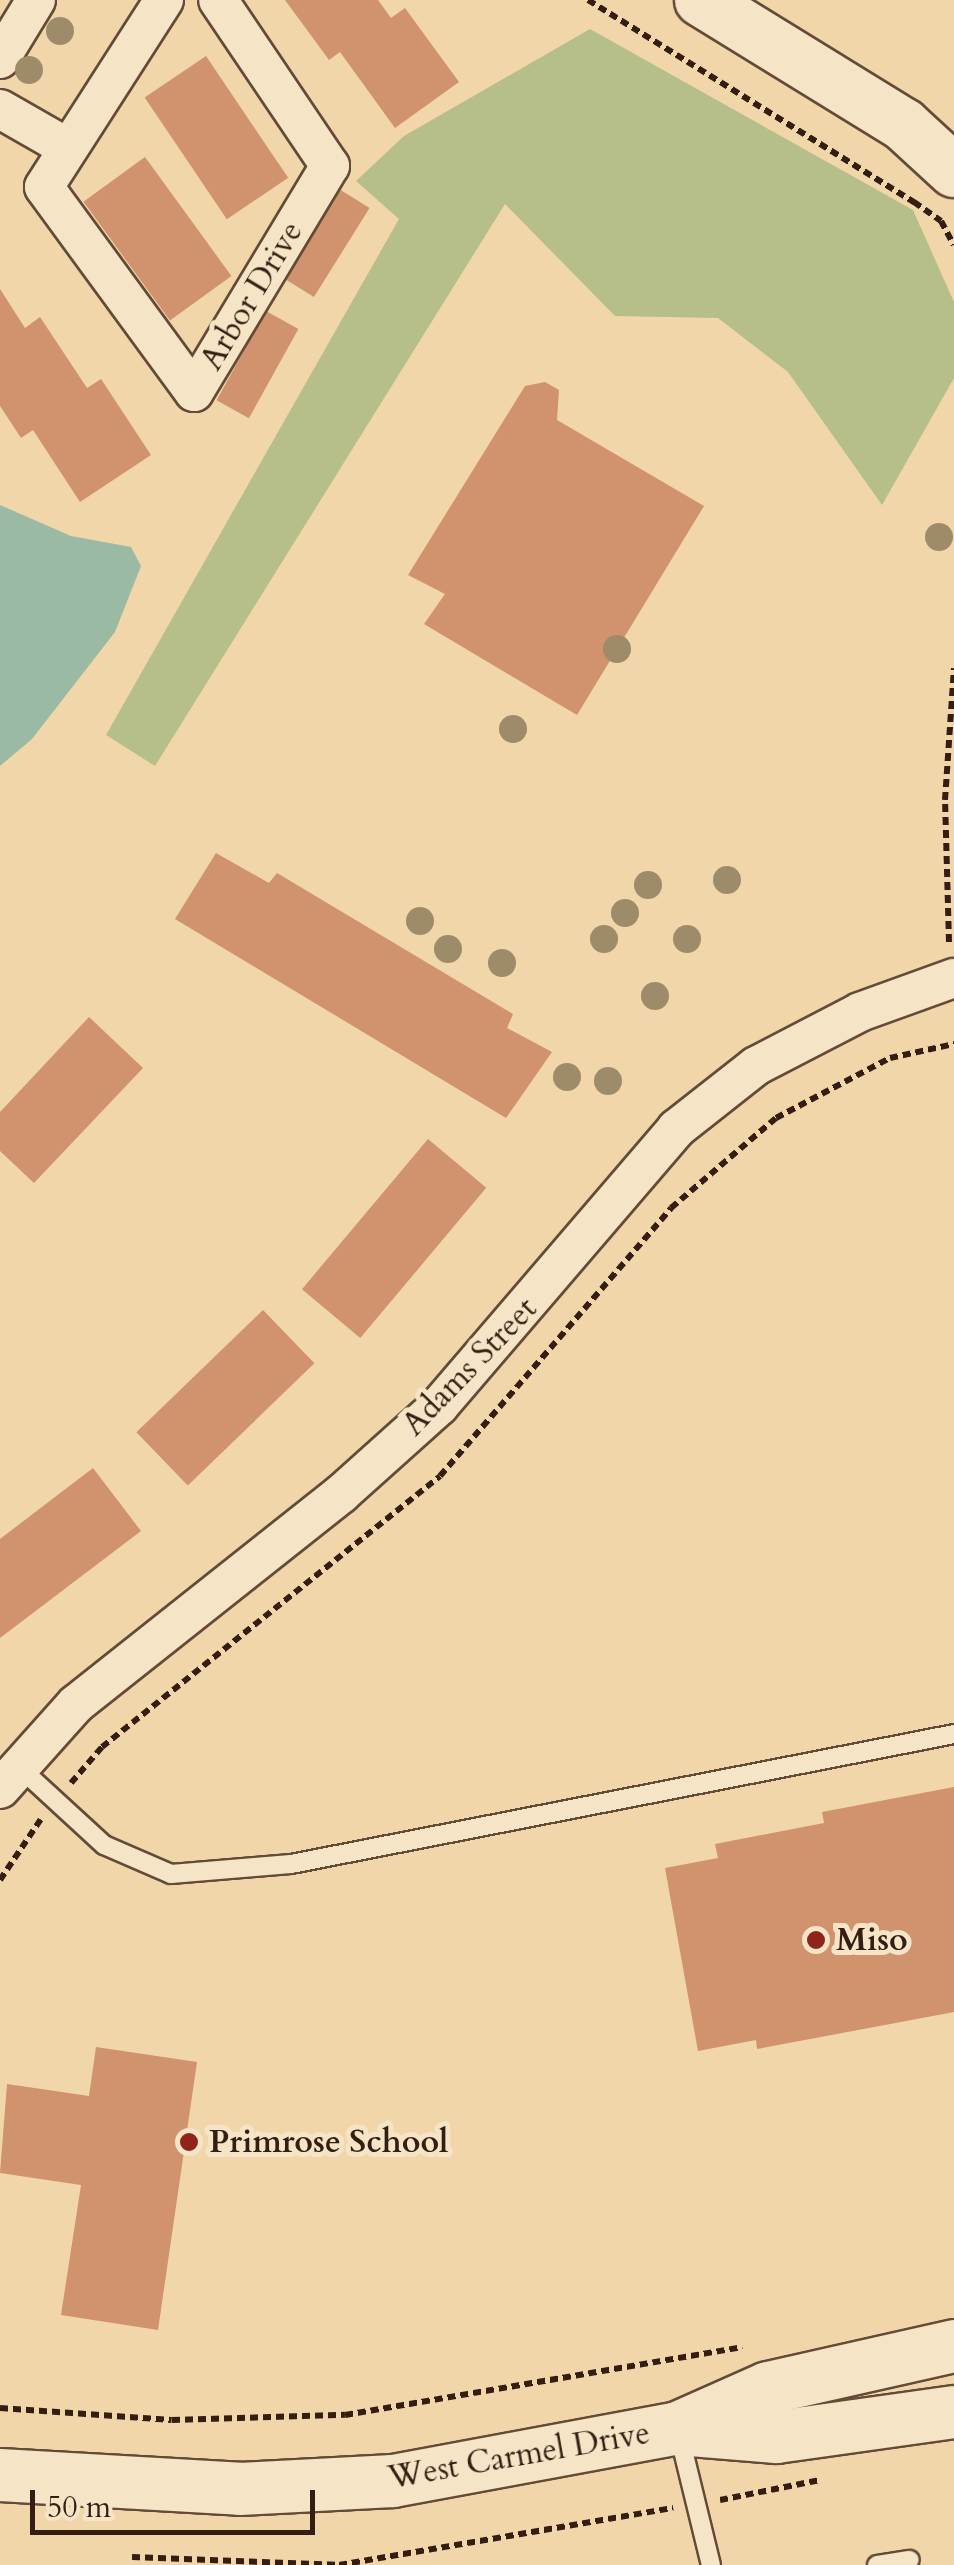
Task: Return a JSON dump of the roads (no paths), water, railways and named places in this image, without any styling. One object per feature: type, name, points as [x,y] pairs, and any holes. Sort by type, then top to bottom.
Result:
[{"type":"street","points":[[0,59],[36,0]]},
{"type":"street","name":"Arbor Drive","points":[[164,0],[44,187],[194,392],[330,166],[218,0]]},
{"type":"street","points":[[701,0],[904,125],[954,172]]},
{"type":"street","points":[[0,109],[68,148]]},
{"type":"street","points":[[904,125],[954,132]]},
{"type":"street","name":"Adams Street","points":[[9,1777],[76,1704],[341,1494],[439,1406],[676,1129],[756,1066],[952,960]]},
{"type":"street","name":"West Carmel Drive","points":[[0,2475],[240,2489],[393,2481],[678,2428],[768,2388],[954,2346]]},
{"type":"street","name":"West Carmel Drive","points":[[678,2428],[778,2437],[954,2412]]},
{"type":"lane","points":[[9,1777],[104,1845],[170,1874],[291,1864],[954,1734]]},
{"type":"lane","points":[[678,2428],[702,2504],[710,2565]]},
{"type":"lane","points":[[877,2565],[910,2560]]},
{"type":"place","name":"Miso","points":[[816,1940]]},
{"type":"place","name":"Primrose School","points":[[189,2142]]}]
